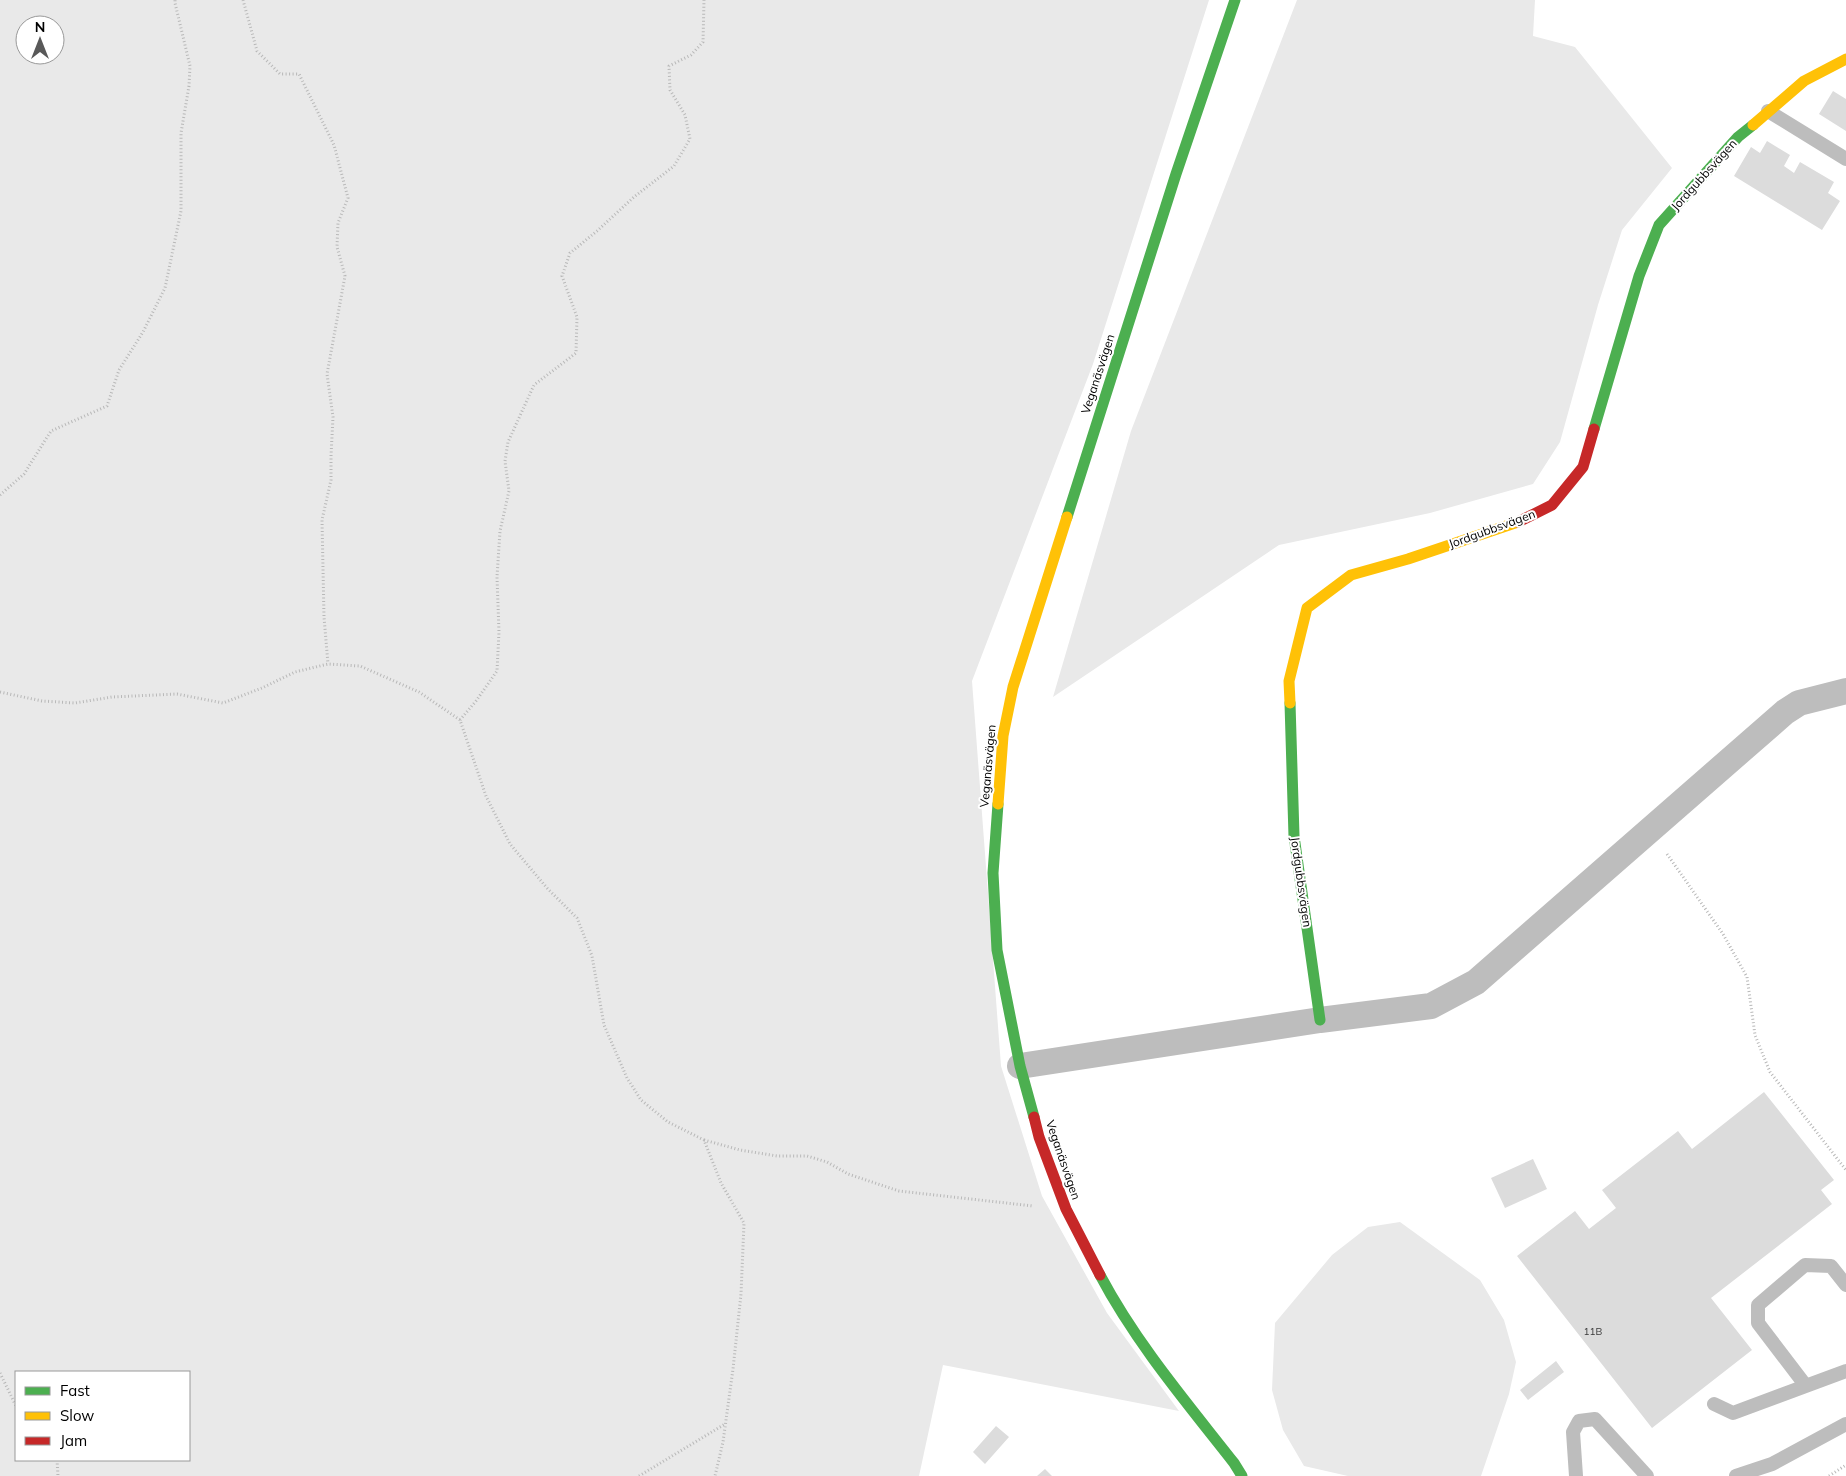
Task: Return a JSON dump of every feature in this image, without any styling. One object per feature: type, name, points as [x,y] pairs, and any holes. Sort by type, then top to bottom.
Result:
[{"type":"street","name":"Veganäsvägen","points":[[1235,0],[1176,174],[1013,687],[1003,736],[994,873],[996,941],[1020,1066],[1039,1137],[1066,1209],[1108,1290],[1150,1356],[1234,1463],[1242,1476]]},
{"type":"street","name":"Jordgubbsvägen","points":[[1320,1020],[1294,836],[1289,681],[1307,608],[1351,575],[1408,559],[1522,520],[1552,505],[1583,467],[1639,276],[1658,225],[1738,137],[1804,81],[1846,59]]},
{"type":"street","points":[[1020,1066],[1320,1020],[1431,1006],[1476,982],[1785,712],[1799,703],[1846,691]]},
{"type":"lane","points":[[1768,111],[1846,159]]},
{"type":"lane","points":[[1806,1386],[1758,1323],[1758,1305],[1805,1265],[1831,1266],[1846,1285]]},
{"type":"lane","points":[[1714,1404],[1733,1413],[1846,1371]]},
{"type":"lane","points":[[1576,1476],[1572,1432],[1579,1421],[1595,1419],[1647,1476]]},
{"type":"lane","points":[[1736,1476],[1772,1464],[1846,1424]]},
{"type":"path","points":[[0,495],[24,474],[51,431],[107,406],[119,370],[143,332],[165,288],[181,211],[181,133],[189,86],[190,66],[174,3],[175,0]]},
{"type":"path","points":[[243,0],[257,51],[280,74],[299,74],[334,145],[348,198],[338,223],[337,247],[345,276],[327,374],[333,417],[330,456],[331,480],[322,520],[324,616],[328,664]]},
{"type":"path","points":[[460,720],[497,671],[499,632],[497,577],[500,530],[509,491],[505,461],[508,442],[534,385],[576,353],[578,317],[562,276],[570,253],[634,197],[674,166],[690,139],[685,115],[670,90],[669,66],[691,55],[703,42],[704,0]]},
{"type":"path","points":[[0,692],[42,701],[75,703],[112,697],[177,694],[223,703],[262,688],[295,672],[328,664],[360,666],[419,692],[460,720],[486,796],[510,844],[547,888],[577,918],[592,956],[604,1026],[627,1078],[641,1100],[668,1122],[704,1140],[740,1150],[777,1156],[807,1156],[827,1162],[848,1174],[899,1192],[1066,1209]]},
{"type":"path","points":[[1651,830],[1723,934],[1747,976],[1755,1035],[1770,1072],[1846,1170]]},
{"type":"path","points":[[704,1140],[722,1183],[744,1223],[741,1294],[726,1424],[715,1476]]},
{"type":"path","points":[[0,1373],[15,1404]]},
{"type":"path","points":[[639,1476],[726,1424]]},
{"type":"path","points":[[57,1461],[58,1476]]},
{"type":"path","points":[[1829,1476],[1846,1464]]},
{"type":"shaded area","points":[[0,0],[1209,0],[1093,364],[972,681],[1001,1066],[1042,1196],[1107,1313],[1179,1411],[943,1365],[919,1476],[0,1476]]},
{"type":"shaded area","points":[[1297,0],[1535,0],[1533,36],[1575,47],[1672,168],[1622,230],[1598,305],[1560,442],[1533,484],[1430,513],[1279,545],[1053,697],[1131,431]]},
{"type":"shaded area","points":[[1400,1222],[1480,1280],[1504,1320],[1516,1362],[1509,1394],[1481,1476],[1348,1476],[1304,1466],[1283,1430],[1272,1390],[1275,1323],[1332,1255],[1368,1227]]},
{"type":"building","points":[[1833,91],[1846,99],[1846,131],[1819,114]]},
{"type":"building","points":[[1767,141],[1790,155],[1784,166],[1794,173],[1800,162],[1834,182],[1828,193],[1840,201],[1822,230],[1734,176],[1751,147],[1760,153]]},
{"type":"building","points":[[1764,1092],[1834,1180],[1821,1190],[1832,1204],[1711,1298],[1752,1350],[1652,1428],[1517,1256],[1575,1211],[1589,1229],[1616,1208],[1602,1190],[1678,1131],[1692,1149]]},
{"type":"building","points":[[1533,1159],[1547,1189],[1505,1208],[1491,1178]]},
{"type":"building","points":[[1556,1361],[1564,1372],[1528,1400],[1520,1390]]},
{"type":"building","points":[[996,1426],[1009,1437],[985,1464],[973,1452]]},
{"type":"building","points":[[1045,1469],[1052,1476],[1037,1476]]},
{"type":"traffic: fast","points":[[1067,517],[1176,174],[1235,0]]},
{"type":"traffic: fast","points":[[1594,429],[1639,276],[1659,225],[1738,137],[1753,125]]},
{"type":"traffic: fast","points":[[1290,703],[1294,836],[1320,1020]]},
{"type":"traffic: fast","points":[[998,804],[993,873],[997,950],[1020,1066],[1034,1117]]},
{"type":"traffic: fast","points":[[1100,1275],[1146,1349],[1242,1476]]},
{"type":"traffic: slow","points":[[1753,125],[1804,81],[1846,59]]},
{"type":"traffic: slow","points":[[998,804],[1003,736],[1013,687],[1067,517]]},
{"type":"traffic: slow","points":[[1290,703],[1289,681],[1307,608],[1351,575],[1408,559],[1518,522]]},
{"type":"traffic: jam","points":[[1518,522],[1552,505],[1583,467],[1594,429]]},
{"type":"traffic: jam","points":[[1034,1117],[1039,1137],[1066,1209],[1100,1275]]}]
